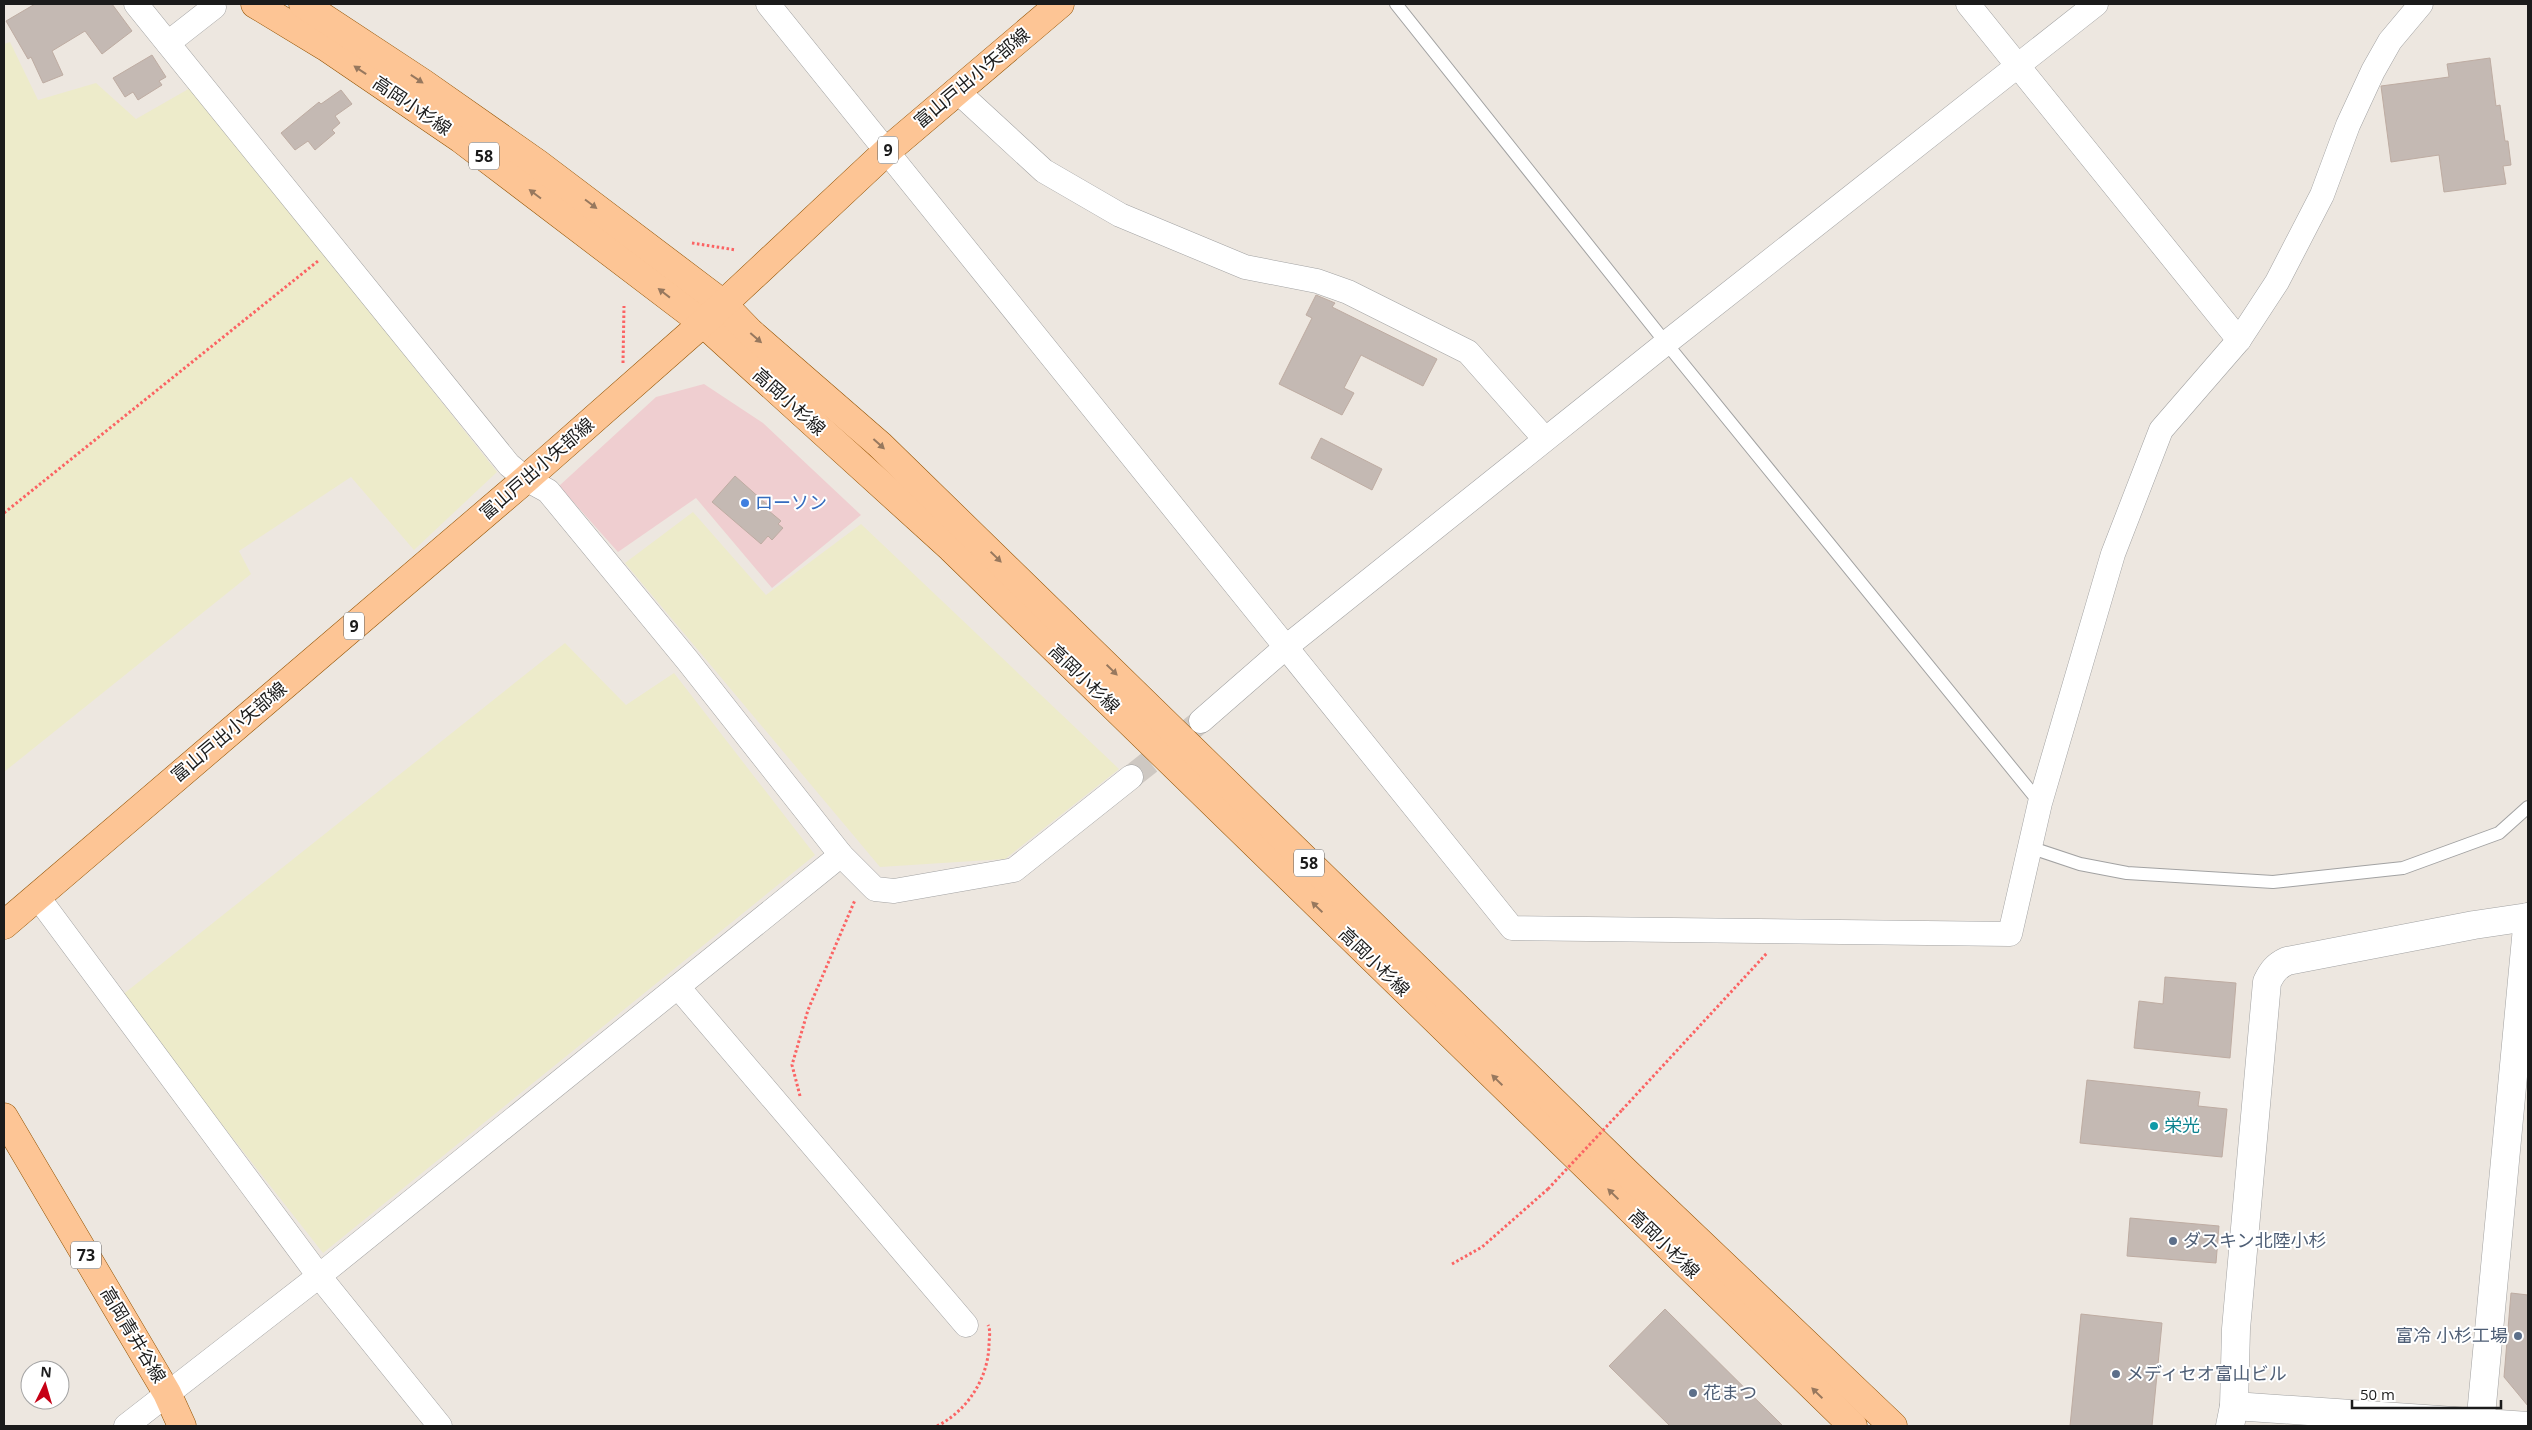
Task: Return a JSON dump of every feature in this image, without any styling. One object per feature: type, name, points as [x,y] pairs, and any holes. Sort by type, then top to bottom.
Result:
[{"type":"main road","name":"高岡小杉線","points":[[255,4],[326,47],[462,139],[702,323],[951,548],[1853,1426]]},
{"type":"main road","name":"高岡小杉線","points":[[303,4],[423,83],[537,163],[722,304],[750,332],[880,445],[1625,1171],[1893,1426]]},
{"type":"main road","name":"富山戸出小矢部線","points":[[4,925],[526,479],[702,323],[888,150],[956,90],[1060,4]]},
{"type":"main road","name":"高岡青井谷線","points":[[4,1117],[167,1393],[182,1426]]},
{"type":"street","points":[[136,4],[509,465],[526,479],[548,491],[688,661],[841,855],[875,889],[894,891],[1014,870],[1131,777]]},
{"type":"street","points":[[768,4],[888,150],[1512,928],[2010,934],[2028,846],[2113,554],[2161,430],[2239,340],[2276,282],[2322,195],[2348,126],[2373,71],[2390,41],[2421,4]]},
{"type":"street","points":[[1968,4],[2239,340]]},
{"type":"street","points":[[1201,721],[1286,647],[1545,439],[2096,4]]},
{"type":"street","points":[[168,43],[214,7]]},
{"type":"street","points":[[956,90],[1044,171],[1120,215],[1245,267],[1317,281],[1348,292],[1468,352],[1545,439]]},
{"type":"street","points":[[126,1426],[319,1276],[841,855]]},
{"type":"street","points":[[36,896],[319,1276],[440,1426]]},
{"type":"street","points":[[2480,1424],[2517,1176],[2528,917],[2474,925],[2286,961],[2277,966],[2271,974],[2267,982],[2236,1329],[2232,1416],[2528,1426]]},
{"type":"street","points":[[678,986],[975,1323]]},
{"type":"lane","points":[[1396,4],[1666,343],[2040,803]]},
{"type":"lane","points":[[2028,846],[2080,864],[2127,873],[2273,882],[2403,868],[2499,832],[2528,807]]},
{"type":"path","points":[[692,243],[736,250]]},
{"type":"path","points":[[4,513],[334,248]]},
{"type":"path","points":[[623,364],[624,306]]},
{"type":"path","points":[[802,1103],[792,1065],[808,1010],[863,879]]},
{"type":"path","points":[[1452,1264],[1482,1246],[1548,1188],[1786,932]]},
{"type":"path","points":[[937,1426],[950,1420],[970,1399],[983,1377],[989,1354],[990,1328],[975,1323]]},
{"type":"shaded area","points":[[10,42],[38,100],[96,83],[136,119],[192,87],[497,472],[414,550],[351,477],[239,551],[251,574],[4,772],[4,44]]},
{"type":"shaded area","points":[[704,384],[763,423],[861,515],[772,588],[696,498],[618,552],[559,486],[656,397]]},
{"type":"shaded area","points":[[693,512],[766,595],[861,524],[1119,769],[1005,859],[880,867],[625,563]]},
{"type":"shaded area","points":[[565,643],[626,705],[674,673],[815,855],[323,1253],[121,996]]},
{"type":"building","points":[[35,4],[112,4],[132,31],[102,54],[85,31],[52,51],[63,75],[43,83],[31,57],[28,59],[6,21]]},
{"type":"building","points":[[152,55],[166,77],[159,81],[162,85],[138,100],[133,92],[125,97],[113,78]]},
{"type":"building","points":[[2490,58],[2496,106],[2500,105],[2505,141],[2508,141],[2511,165],[2503,166],[2506,184],[2444,192],[2439,155],[2391,162],[2381,86],[2449,77],[2447,64]]},
{"type":"building","points":[[341,90],[352,104],[335,116],[340,123],[332,130],[335,133],[315,150],[308,141],[295,150],[281,133],[319,102],[321,104]]},
{"type":"building","points":[[1316,295],[1335,303],[1332,307],[1437,359],[1423,386],[1361,355],[1344,388],[1354,393],[1342,415],[1279,384],[1312,318],[1306,315]]},
{"type":"building","points":[[1321,438],[1382,469],[1372,490],[1311,458]]},
{"type":"building","points":[[735,476],[771,508],[769,511],[781,521],[778,524],[783,528],[772,540],[768,536],[761,544],[712,502]]},
{"type":"building","points":[[2165,977],[2236,983],[2230,1058],[2134,1048],[2139,1001],[2163,1004]]},
{"type":"building","name":"栄光","points":[[2087,1080],[2200,1092],[2198,1106],[2227,1109],[2222,1157],[2080,1143]]},
{"type":"building","name":"ダスキン北陸小杉","points":[[2130,1218],[2219,1226],[2216,1263],[2127,1256]]},
{"type":"building","name":"富冷 小杉工場","points":[[2511,1293],[2528,1295],[2528,1406],[2504,1377]]},
{"type":"building","name":"花まつ","points":[[1665,1309],[1783,1426],[1670,1426],[1609,1366]]},
{"type":"building","name":"メディセオ富山ビル","points":[[2081,1314],[2162,1323],[2152,1426],[2070,1426]]},
{"type":"tunnel","points":[[1131,777],[1201,721]]},
{"type":"place","name":"ローソン","points":[[745,503]]},
{"type":"place","name":"栄光","points":[[2154,1126]]},
{"type":"place","name":"ダスキン北陸小杉","points":[[2173,1241]]},
{"type":"place","name":"富冷 小杉工場","points":[[2518,1336]]},
{"type":"place","name":"メディセオ富山ビル","points":[[2116,1374]]},
{"type":"place","name":"花まつ","points":[[1693,1393]]}]
